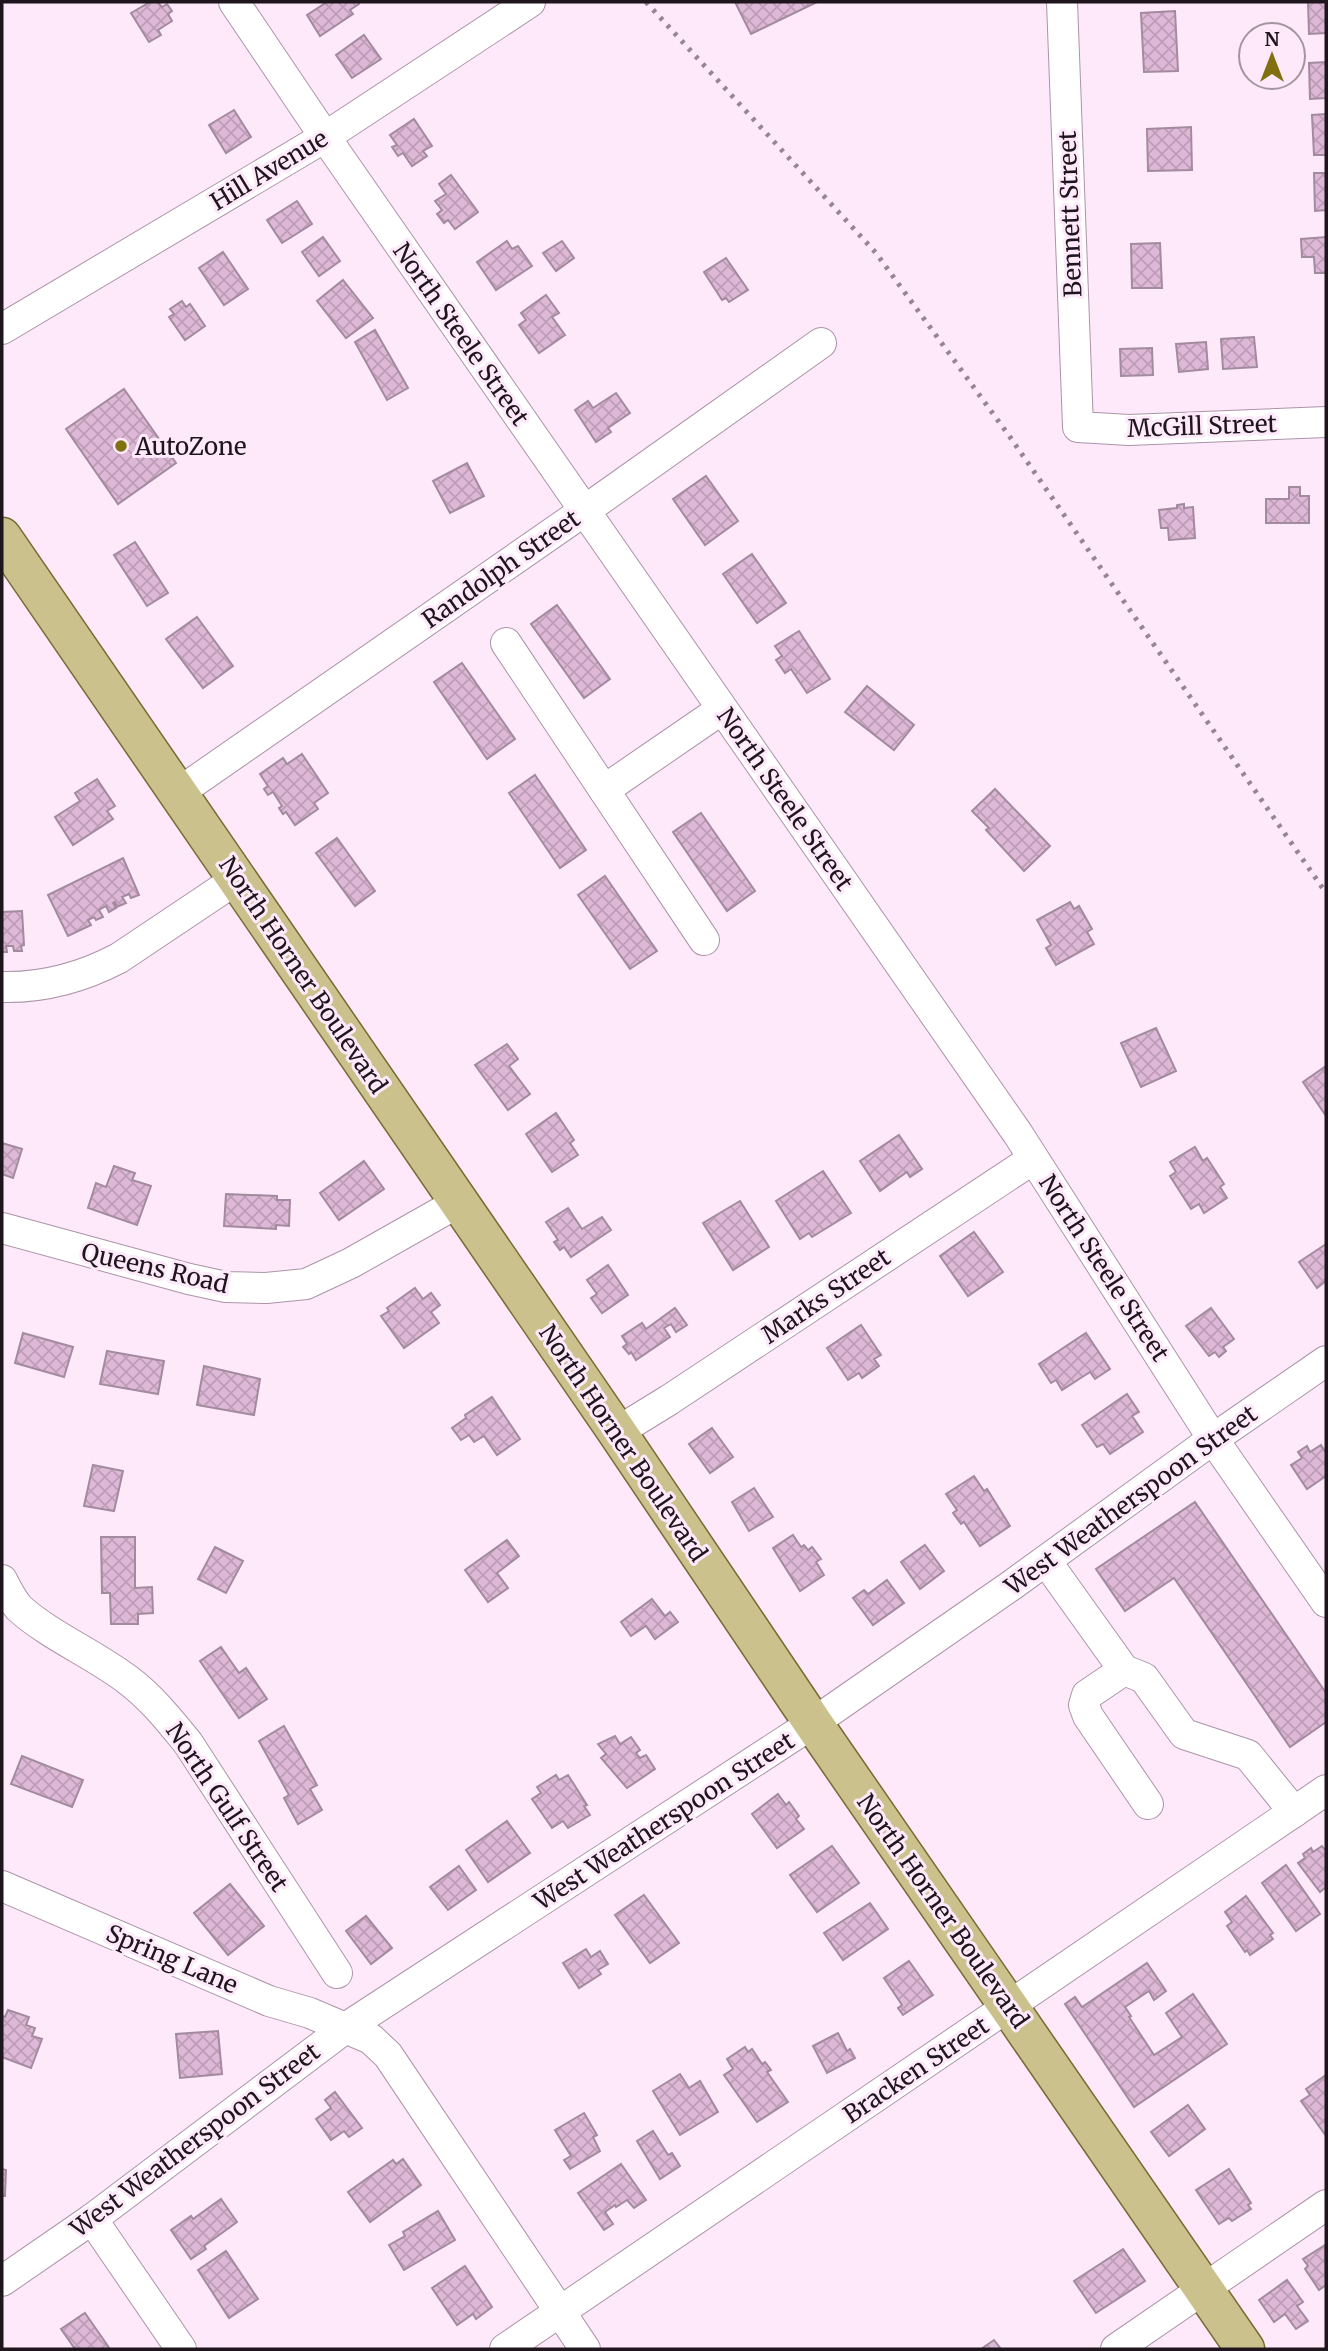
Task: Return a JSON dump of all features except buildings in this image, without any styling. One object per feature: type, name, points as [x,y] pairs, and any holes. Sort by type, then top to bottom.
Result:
[{"type":"main road","name":"North Horner Boulevard","points":[[2,537],[617,1432],[813,1723],[1245,2349]]},
{"type":"street","name":"North Steele Street","points":[[234,2],[1033,1159],[1213,1439],[1326,1602]]},
{"type":"street","name":"Hill Avenue","points":[[2,329],[325,137],[530,2]]},
{"type":"street","name":"Bennett Street","points":[[1062,2],[1078,427]]},
{"type":"street","name":"Randolph Street","points":[[178,793],[821,343]]},
{"type":"street","name":"McGill Street","points":[[1078,427],[1129,429],[1326,422]]},
{"type":"street","points":[[506,643],[704,940]]},
{"type":"street","points":[[604,790],[722,709]]},
{"type":"street","points":[[2,988],[59,983],[99,968],[237,879]]},
{"type":"street","name":"Marks Street","points":[[617,1432],[1033,1159]]},
{"type":"street","name":"Queens Road","points":[[2,1228],[189,1279],[226,1287],[266,1288],[306,1284],[351,1263],[459,1202]]},
{"type":"street","name":"West Weatherspoon Street","points":[[2,2281],[92,2219],[344,2029],[813,1723],[1326,1361]]},
{"type":"street","points":[[1046,1560],[1124,1670],[1144,1678],[1184,1734],[1248,1755],[1294,1812]]},
{"type":"street","name":"North Gulf Street","points":[[2,1580],[18,1606],[60,1637],[130,1681],[162,1711],[188,1743],[337,1973]]},
{"type":"street","points":[[1124,1670],[1087,1695],[1084,1705],[1088,1716],[1148,1804]]},
{"type":"street","name":"Bracken Street","points":[[505,2349],[1326,1790]]},
{"type":"street","name":"Spring Lane","points":[[2,1886],[269,2001],[310,2013],[344,2029]]},
{"type":"street","points":[[344,2029],[371,2039],[388,2055],[559,2314],[585,2349]]},
{"type":"street","points":[[1116,2349],[1326,2205]]},
{"type":"street","points":[[92,2219],[181,2349]]},
{"type":"railway","points":[[646,2],[876,253],[1010,437],[1326,893]]},
{"type":"place","name":"AutoZone","points":[[121,446]]}]
